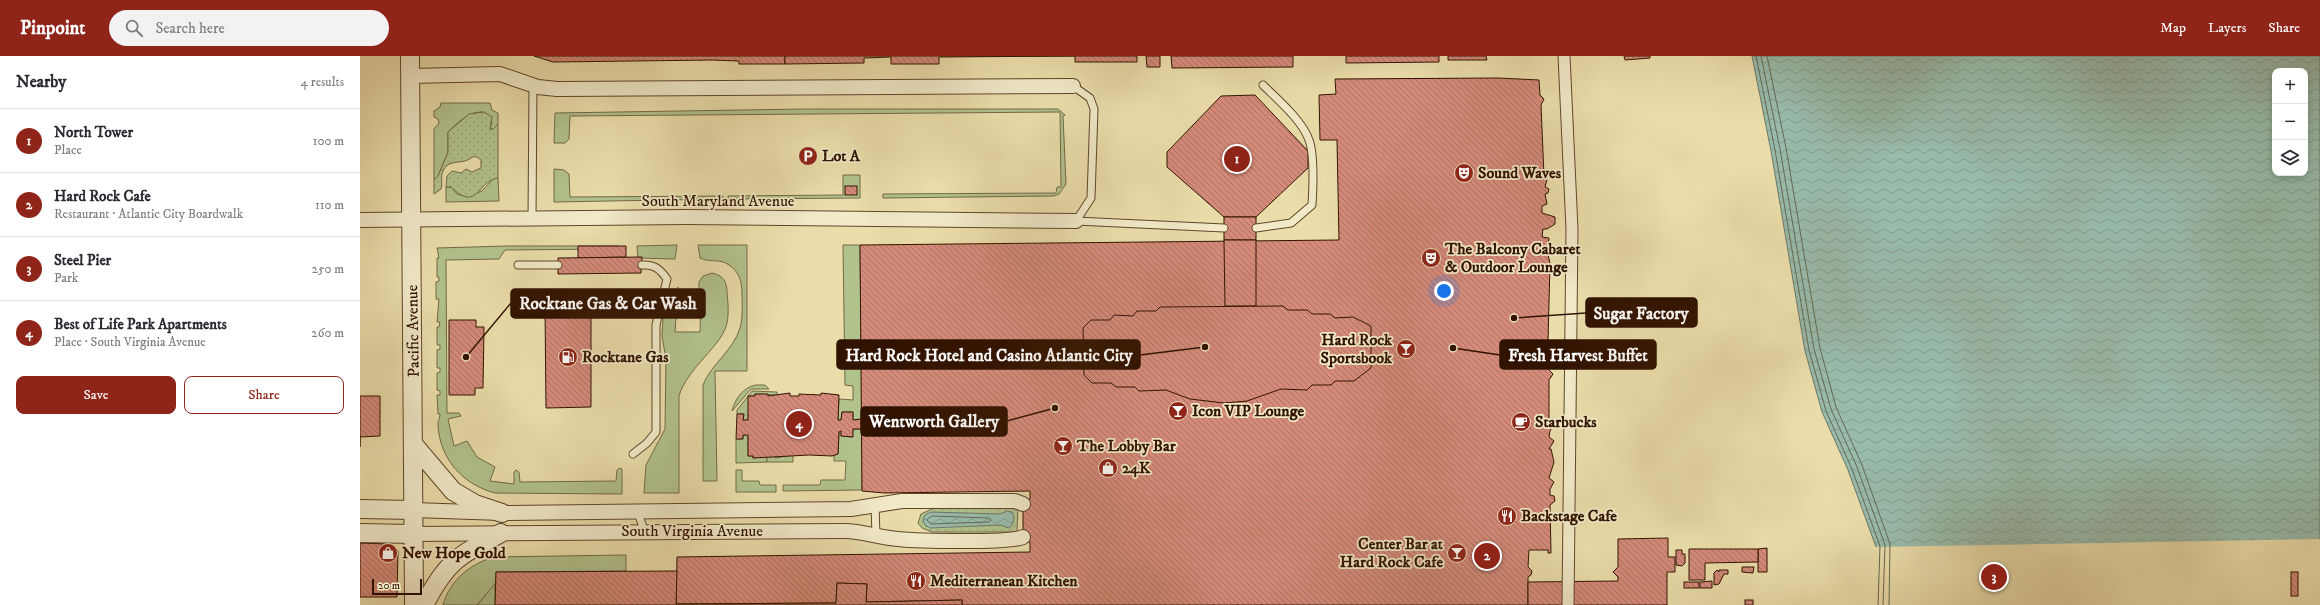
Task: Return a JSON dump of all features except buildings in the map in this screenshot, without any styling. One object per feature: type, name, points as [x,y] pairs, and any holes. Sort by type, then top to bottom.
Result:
[{"type":"street","name":"Pacific Avenue","points":[[410,56],[414,605]]},
{"type":"street","points":[[1564,56],[1572,229],[1568,605]]},
{"type":"street","points":[[410,76],[500,74],[533,85],[557,89],[1073,86]]},
{"type":"street","name":"South Maryland Avenue","points":[[360,220],[526,218],[874,218],[1076,221]]},
{"type":"street","points":[[414,445],[453,491],[476,504],[502,513]]},
{"type":"street","name":"South Virginia Avenue","points":[[360,509],[502,513],[638,510],[851,509],[902,501],[1014,501],[1023,504]]},
{"type":"street","name":"South Virginia Avenue","points":[[360,532],[413,534],[501,532],[860,531],[876,536],[899,540],[1005,540],[1023,537]]},
{"type":"street","points":[[424,605],[440,576],[451,563],[461,554],[501,532]]},
{"type":"lane","points":[[526,218],[533,85]]},
{"type":"lane","points":[[1256,228],[1291,223],[1312,205],[1314,182],[1309,140],[1286,107],[1263,85]]},
{"type":"lane","points":[[1073,86],[1090,98],[1094,109],[1092,198],[1076,221]]},
{"type":"lane","points":[[1076,221],[1224,228]]},
{"type":"lane","points":[[633,454],[647,443],[656,432],[656,325],[667,279],[660,269],[650,264],[642,265]]},
{"type":"lane","points":[[518,266],[558,265]]},
{"type":"lane","points":[[875,505],[876,536]]},
{"type":"lane","points":[[638,510],[645,532]]},
{"type":"green space","points":[[441,103],[490,103],[492,110],[498,113],[498,124],[493,129],[490,129],[492,122],[484,112],[473,113],[460,121],[448,132],[448,152],[438,176],[434,180],[434,129],[439,123],[438,119],[434,117],[434,111],[440,107]]},
{"type":"green space","points":[[804,109],[1058,109],[1065,115],[1063,116],[1066,184],[1059,194],[1054,196],[883,198],[883,194],[1056,193],[1057,187],[1061,187],[1060,112],[570,116],[569,139],[565,143],[554,143],[555,113]]},
{"type":"green space","points":[[484,112],[492,117],[490,129],[493,129],[498,124],[498,178],[491,180],[477,193],[467,197],[451,187],[446,187],[447,176],[452,171],[461,173],[466,169],[472,172],[481,168],[481,160],[473,157],[465,161],[449,164],[442,173],[441,189],[434,194],[434,180],[438,176],[448,152],[448,132],[469,114]]},
{"type":"green space","points":[[554,169],[564,170],[569,174],[570,197],[723,196],[723,199],[554,202]]},
{"type":"green space","points":[[843,175],[860,175],[860,198],[728,199],[728,196],[843,195]]},
{"type":"green space","points":[[498,178],[499,201],[446,202],[446,187],[451,187],[457,194],[467,197],[482,191],[493,179]]},
{"type":"green space","points":[[677,245],[675,259],[638,258],[637,246]]},
{"type":"green space","points":[[698,245],[747,245],[747,371],[715,371],[717,481],[703,481],[703,385],[711,370],[737,336],[742,320],[742,291],[740,278],[736,271],[726,263],[700,258]]},
{"type":"green space","points":[[843,245],[860,245],[862,419],[853,420],[853,412],[842,412],[841,420],[838,420],[839,399],[853,400],[853,386],[845,385]]},
{"type":"green space","points":[[507,246],[619,246],[619,257],[612,258],[612,249],[505,250],[499,259],[446,260],[447,413],[459,413],[461,416],[448,419],[454,446],[467,441],[477,457],[495,467],[490,481],[514,484],[514,472],[516,470],[519,472],[520,482],[616,481],[617,470],[620,468],[622,469],[622,494],[495,493],[483,489],[463,476],[448,459],[443,449],[438,425],[440,414],[438,414],[437,395],[440,395],[440,391],[437,390],[437,373],[440,372],[440,368],[437,368],[437,350],[440,349],[440,345],[437,345],[437,327],[439,327],[440,322],[437,322],[439,299],[436,299],[436,282],[439,281],[439,277],[437,277],[437,258],[439,258],[437,248]]},
{"type":"green space","points":[[712,273],[722,277],[726,285],[728,319],[719,340],[689,376],[679,396],[679,493],[644,493],[646,465],[665,429],[666,359],[662,336],[663,318],[669,298],[678,287],[675,332],[700,332],[701,291],[699,291],[699,282],[703,276]]},
{"type":"green space","points":[[756,385],[765,385],[769,389],[751,389],[732,411],[740,394],[747,388]]},
{"type":"green space","points":[[752,391],[777,392],[777,395],[755,394],[755,396],[749,396],[748,420],[743,420],[744,414],[737,414],[737,410]]},
{"type":"green space","points":[[853,429],[862,429],[862,490],[783,491],[783,485],[820,485],[821,480],[845,480],[846,461],[834,461],[834,455],[838,454],[839,432],[841,431],[841,436],[852,437]]},
{"type":"green space","points":[[743,435],[748,435],[748,456],[753,456],[753,458],[767,456],[767,462],[736,463],[736,439],[743,439]]},
{"type":"green space","points":[[793,455],[793,462],[767,462],[767,456],[775,456],[775,458]]},
{"type":"green space","points":[[736,470],[742,470],[742,481],[759,481],[760,485],[776,485],[776,492],[736,492]]},
{"type":"green space","points":[[1018,507],[1017,532],[932,532],[922,528],[918,523],[921,514],[934,508]]},
{"type":"green space","points":[[626,555],[626,571],[496,572],[495,584],[477,605],[443,605],[446,596],[462,574],[477,564],[494,557]]},
{"type":"green space","points":[[495,584],[495,605],[477,605]]},
{"type":"water","points":[[1752,56],[2320,56],[2320,605],[1874,605],[1876,547],[1848,470],[1822,412],[1805,351],[1771,151]]},
{"type":"water","points":[[1007,511],[1012,512],[1014,516],[1014,521],[1009,528],[1000,525],[930,528],[925,525],[923,520],[925,515],[931,512],[1000,514]]},
{"type":"pier","points":[[2320,539],[2320,605],[1872,605],[1874,547]]},
{"type":"place","name":"Lot A","points":[[808,156]]},
{"type":"place","name":"North Tower","points":[[1237,159]]},
{"type":"place","name":"Sound Waves","points":[[1464,173]]},
{"type":"place","name":"The Balcony Cabaret & Outdoor Lounge","points":[[1431,258]]},
{"type":"place","name":"Sugar Factory","points":[[1514,318]]},
{"type":"place","name":"Hard Rock Hotel and Casino Atlantic City","points":[[1205,347]]},
{"type":"place","name":"Fresh Harvest Buffet","points":[[1453,348]]},
{"type":"place","name":"Hard Rock Sportsbook","points":[[1406,349]]},
{"type":"place","name":"Rocktane Gas & Car Wash","points":[[466,357]]},
{"type":"place","name":"Rocktane Gas","points":[[568,357]]},
{"type":"place","name":"Wentworth Gallery","points":[[1055,408]]},
{"type":"place","name":"Icon VIP Lounge","points":[[1178,411]]},
{"type":"place","name":"Starbucks","points":[[1521,422]]},
{"type":"place","name":"Best of Life Park Apartments","points":[[799,424]]},
{"type":"place","name":"The Lobby Bar","points":[[1063,446]]},
{"type":"place","name":"24K","points":[[1108,468]]},
{"type":"place","name":"Backstage Cafe","points":[[1507,516]]},
{"type":"place","name":"New Hope Gold","points":[[388,553]]},
{"type":"place","name":"Center Bar at Hard Rock Cafe","points":[[1457,553]]},
{"type":"place","name":"Hard Rock Cafe","points":[[1487,556]]},
{"type":"place","name":"Steel Pier","points":[[1994,577]]},
{"type":"place","name":"Mediterranean Kitchen","points":[[916,581]]}]
